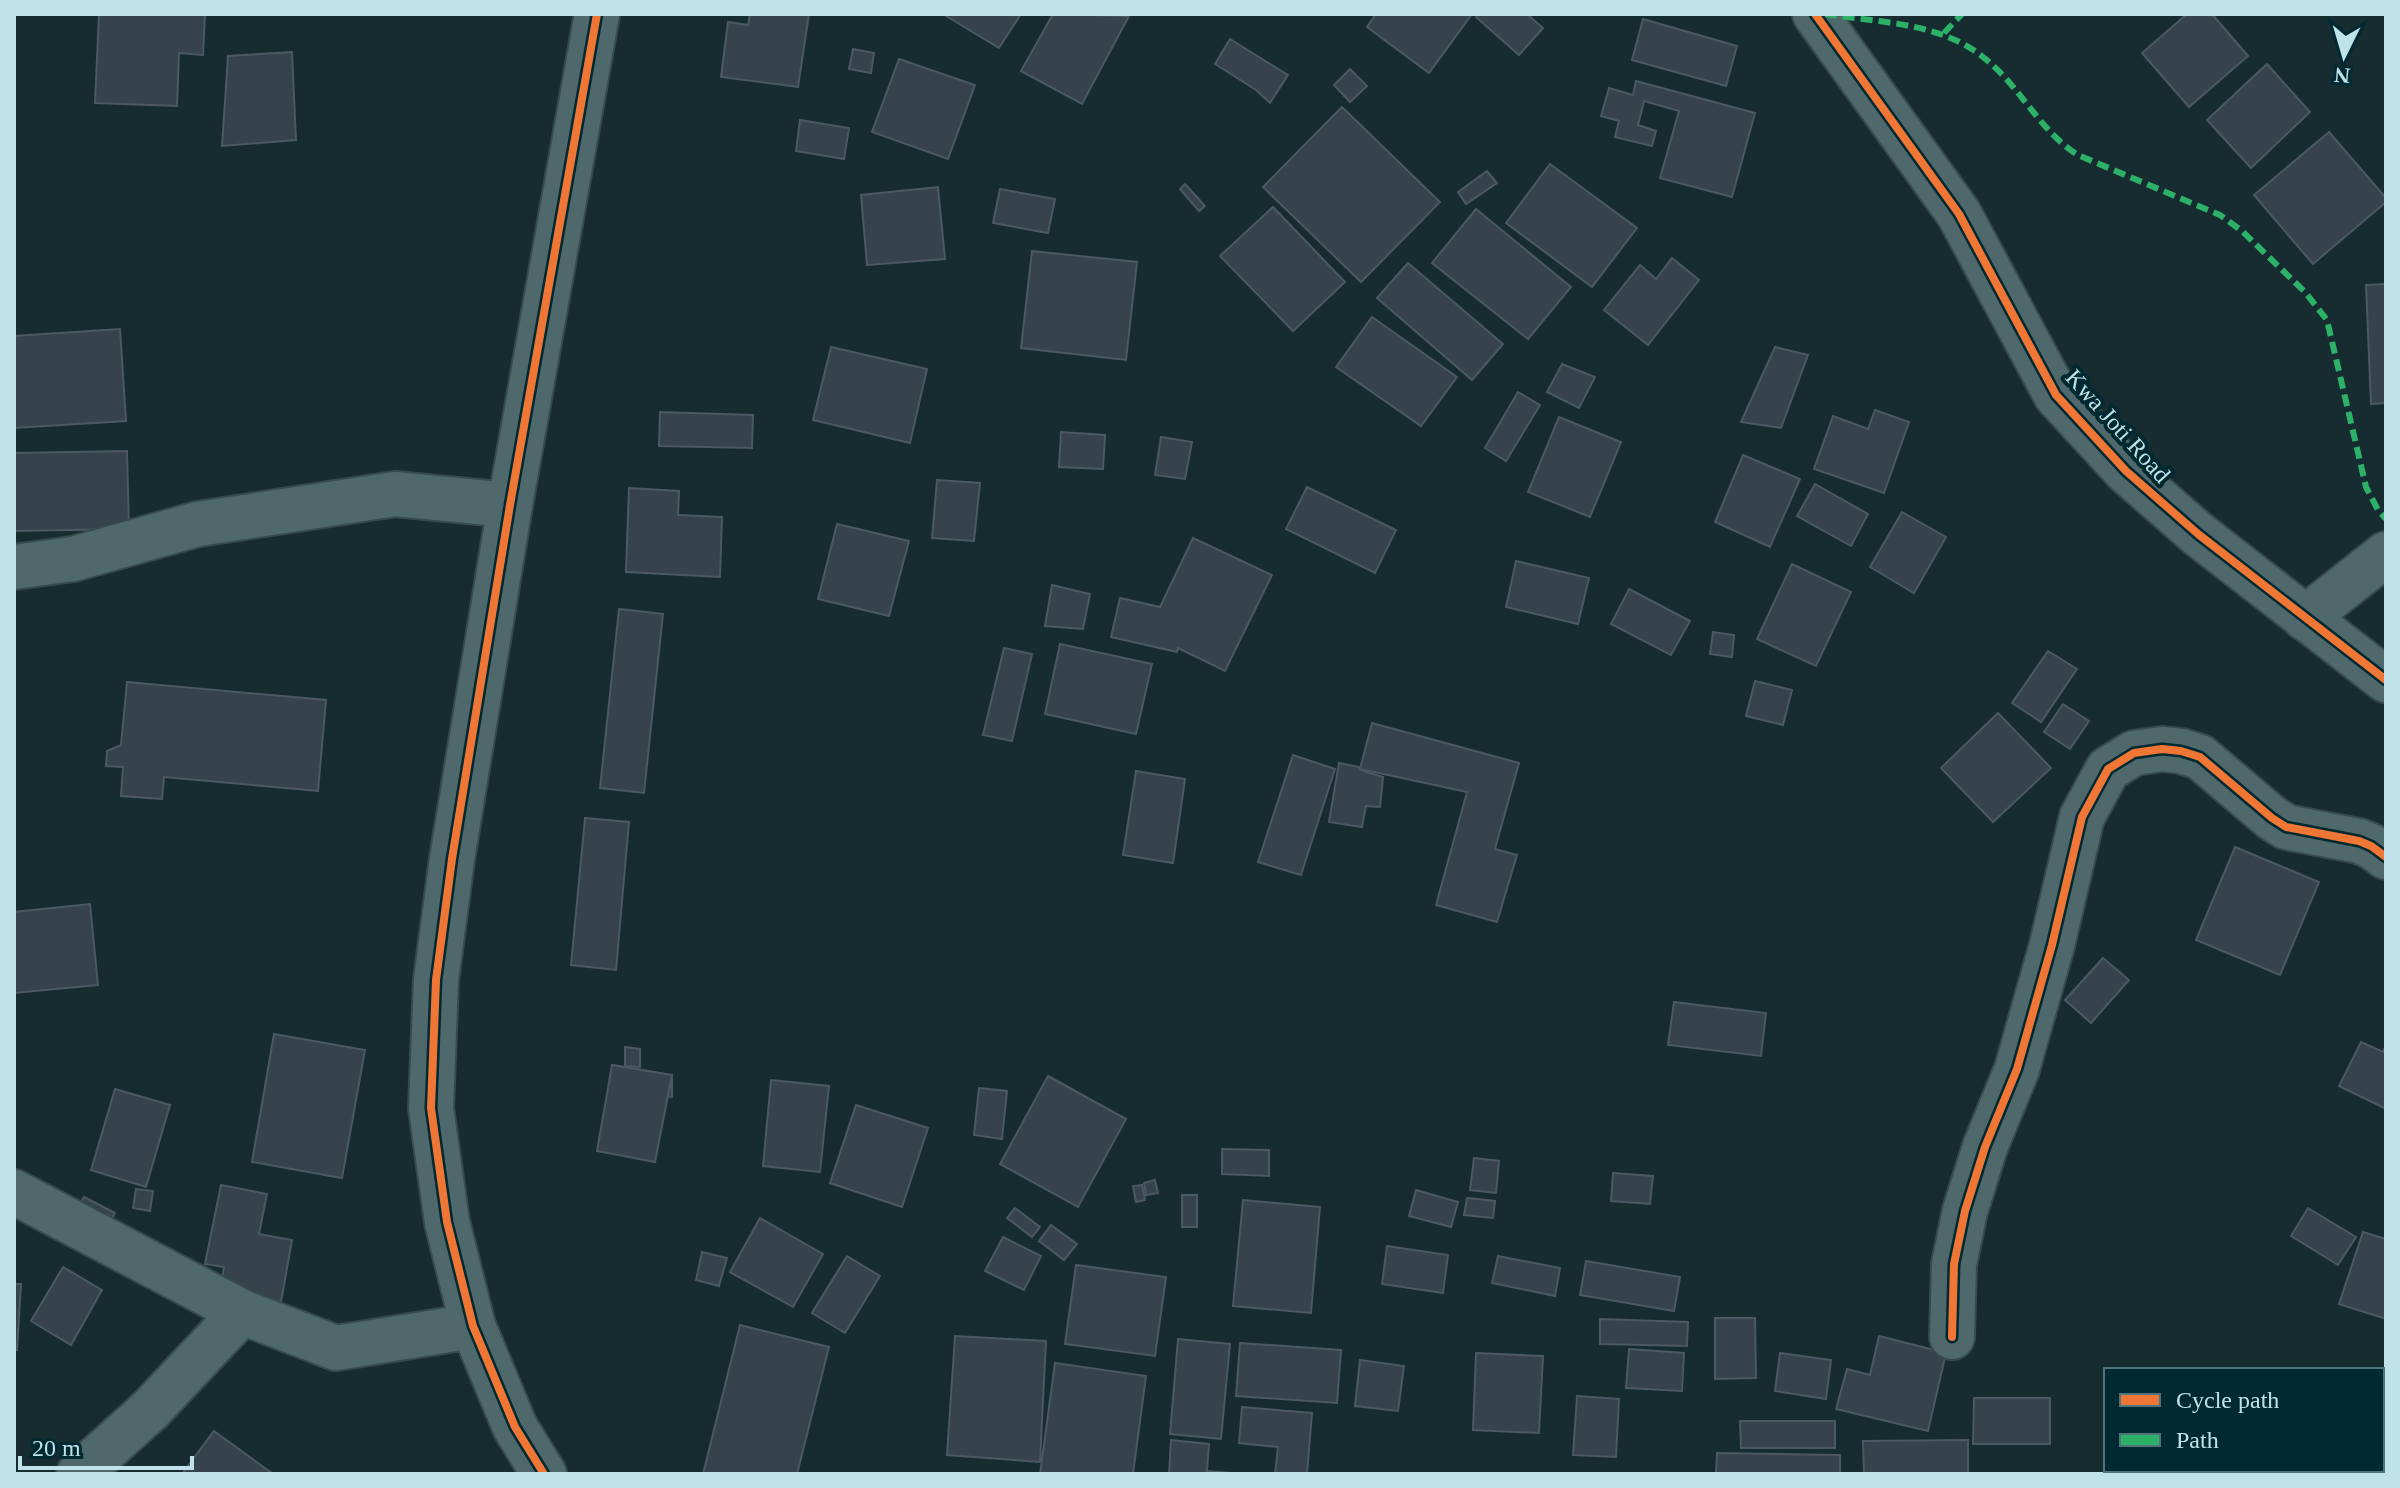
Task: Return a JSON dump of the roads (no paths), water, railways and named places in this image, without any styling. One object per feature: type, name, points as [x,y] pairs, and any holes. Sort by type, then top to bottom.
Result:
[{"type":"street","points":[[544,1474],[515,1427],[473,1326],[447,1222],[431,1108],[436,980],[452,859],[510,505],[597,14]]},
{"type":"street","name":"Kwa Joti Road","points":[[1815,14],[1959,214],[2056,395],[2126,471],[2198,534],[2386,680]]},
{"type":"street","points":[[14,567],[73,559],[198,524],[395,494],[510,505]]},
{"type":"street","points":[[2305,618],[2386,554]]},
{"type":"street","points":[[1952,1337],[1954,1264],[1965,1211],[1985,1147],[2017,1069],[2052,945],[2082,817],[2108,769],[2134,753],[2162,749],[2200,757],[2286,827],[2359,841],[2386,857]]},
{"type":"street","points":[[14,1192],[242,1312],[336,1348],[473,1326]]},
{"type":"street","points":[[79,1474],[150,1410],[242,1312]]}]
